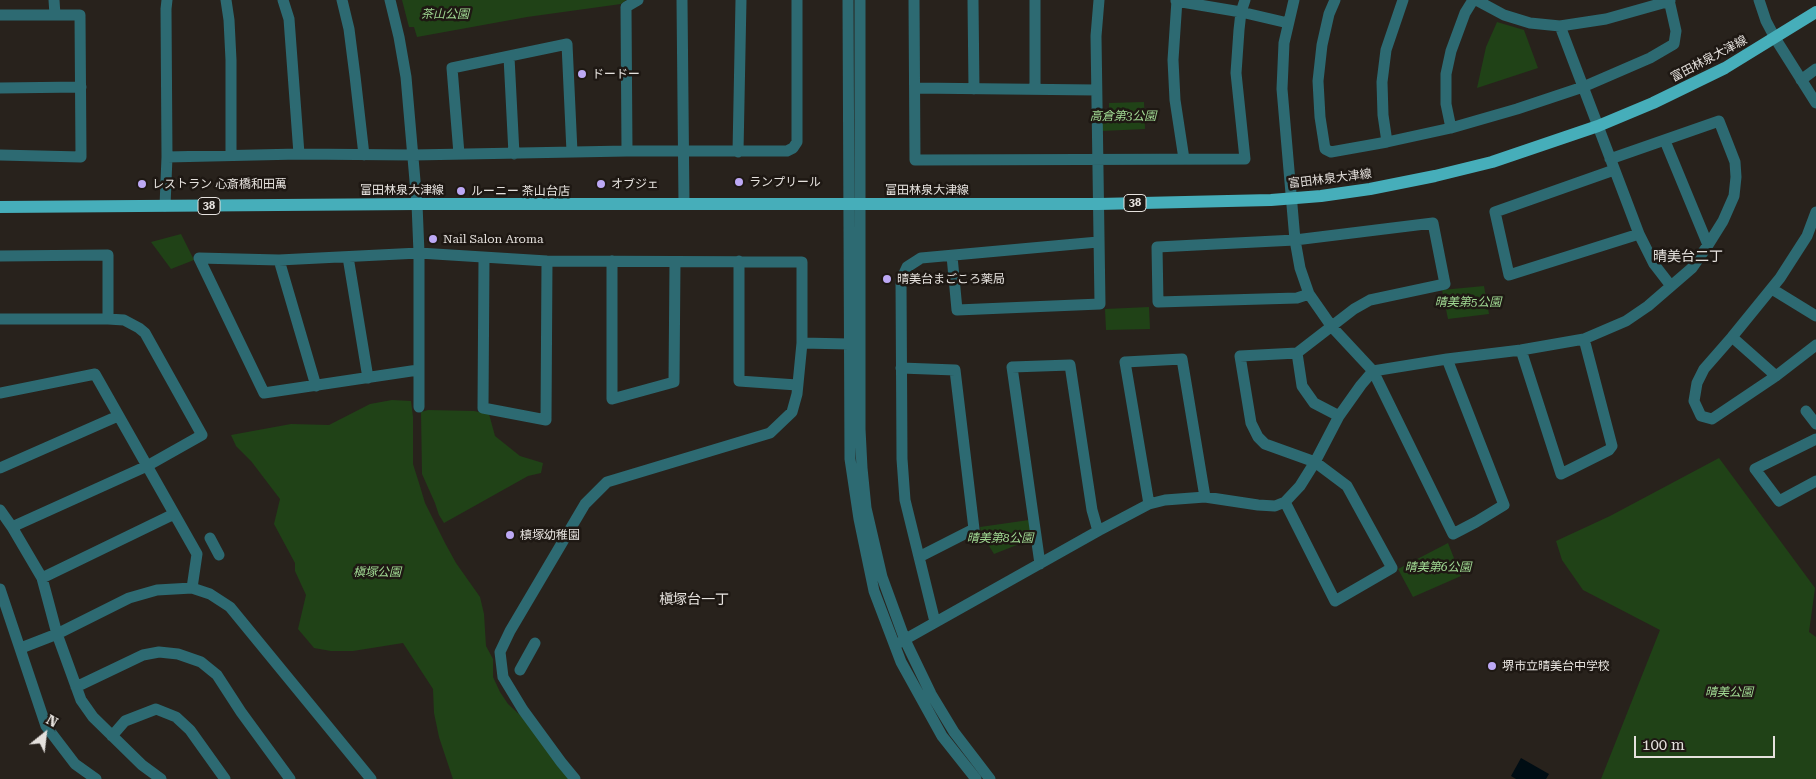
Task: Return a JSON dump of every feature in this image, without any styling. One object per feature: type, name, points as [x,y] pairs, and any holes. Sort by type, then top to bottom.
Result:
[{"type":"main road","name":"富田林泉大津線","points":[[0,207],[417,204],[1099,204],[1292,198],[1370,188],[1435,176],[1492,162],[1598,126],[1653,103],[1725,68],[1816,12]]},
{"type":"street","points":[[54,0],[55,15]]},
{"type":"street","points":[[165,206],[167,157],[167,0]]},
{"type":"street","points":[[226,0],[230,20],[232,155]]},
{"type":"street","points":[[283,0],[289,19],[299,154]]},
{"type":"street","points":[[342,0],[349,29],[364,155]]},
{"type":"street","points":[[390,0],[406,77],[417,204],[419,253],[419,407]]},
{"type":"street","points":[[628,151],[626,7],[638,0]]},
{"type":"street","points":[[682,0],[684,204]]},
{"type":"street","points":[[738,152],[741,0]]},
{"type":"street","points":[[167,157],[299,154],[413,155],[628,151],[787,151],[794,148],[797,142],[797,0]]},
{"type":"street","points":[[848,0],[860,429],[866,508],[900,642],[901,662],[942,736],[976,779]]},
{"type":"street","points":[[860,0],[850,344],[850,459],[859,519],[874,590],[900,642],[944,717],[990,779]]},
{"type":"street","points":[[914,0],[915,160],[1245,159],[1236,73],[1241,12],[1245,0]]},
{"type":"street","points":[[973,0],[974,89]]},
{"type":"street","points":[[1035,0],[1035,89]]},
{"type":"street","points":[[952,256],[957,310],[1100,304],[1096,90],[1096,36],[1099,0]]},
{"type":"street","points":[[1294,0],[1288,23],[1283,57],[1282,88],[1295,240],[1300,268],[1309,294],[1332,328],[1373,371],[1452,534],[1504,505],[1447,359]]},
{"type":"street","points":[[1335,0],[1329,14],[1322,45],[1318,81],[1320,117],[1325,149],[1330,152],[1451,128],[1517,109],[1582,86],[1650,58],[1674,44],[1676,31],[1669,1],[1606,19],[1560,26],[1530,23],[1504,15],[1474,0],[1465,13],[1451,51],[1446,74],[1446,104],[1451,128]]},
{"type":"street","points":[[1387,142],[1383,115],[1382,82],[1386,50],[1403,0]]},
{"type":"street","points":[[1759,0],[1766,21],[1775,38],[1816,103]]},
{"type":"street","points":[[1184,159],[1175,100],[1172,60],[1176,1],[1241,12],[1288,23]]},
{"type":"street","points":[[0,15],[80,15],[81,157],[0,155]]},
{"type":"street","points":[[1560,26],[1639,234],[1654,264],[1671,286]]},
{"type":"street","points":[[459,154],[452,68],[567,44],[572,152]]},
{"type":"street","points":[[509,57],[514,154]]},
{"type":"street","points":[[1801,80],[1816,69]]},
{"type":"street","points":[[0,88],[81,87]]},
{"type":"street","points":[[915,88],[1096,90]]},
{"type":"street","points":[[900,642],[1098,530],[1149,504],[1165,500],[1205,497],[1258,505],[1275,506],[1285,502],[1300,486],[1340,416],[1373,371],[1584,339],[1626,322],[1648,306],[1692,268],[1723,221],[1734,196],[1736,177],[1735,162],[1719,121],[1665,141],[1612,165],[1495,212],[1509,274],[1639,234]]},
{"type":"street","points":[[1665,141],[1708,246]]},
{"type":"street","points":[[1816,212],[1811,238],[1732,338],[1704,369],[1697,383],[1694,402],[1700,416],[1712,419],[1776,376],[1816,346]]},
{"type":"street","points":[[1285,502],[1335,601],[1392,568],[1347,486],[1315,462],[1265,444],[1258,437],[1251,424],[1240,356],[1297,353],[1332,328],[1354,308],[1370,300],[1445,284],[1433,223],[1295,240],[1156,247],[1158,302],[1297,298],[1309,294]]},
{"type":"street","points":[[935,622],[904,492],[902,459],[901,280],[907,267],[921,258],[1098,242]]},
{"type":"street","points":[[418,370],[264,393],[199,258],[279,260],[419,253],[547,261],[739,262],[762,260],[802,262],[802,343],[797,394],[792,412],[770,433],[607,482],[585,504],[510,631],[500,652],[503,677],[523,710],[561,762],[576,779]]},
{"type":"street","points":[[0,256],[108,255],[108,319]]},
{"type":"street","points":[[348,257],[368,378]]},
{"type":"street","points":[[484,258],[483,408],[546,420],[547,261]]},
{"type":"street","points":[[279,260],[316,386]]},
{"type":"street","points":[[612,261],[612,399],[674,382],[675,262]]},
{"type":"street","points":[[739,262],[739,381],[797,385]]},
{"type":"street","points":[[1772,288],[1816,316]]},
{"type":"street","points":[[0,319],[124,320],[139,328],[145,333],[202,435],[147,466],[12,526]]},
{"type":"street","points":[[1732,338],[1776,376]]},
{"type":"street","points":[[1521,350],[1561,474],[1608,450],[1612,446],[1584,339]]},
{"type":"street","points":[[802,343],[850,344]]},
{"type":"street","points":[[1297,353],[1302,386],[1314,403],[1340,416]]},
{"type":"street","points":[[1149,504],[1125,362],[1182,359],[1205,497]]},
{"type":"street","points":[[1040,564],[1012,367],[1070,365],[1092,510],[1098,530]]},
{"type":"street","points":[[901,368],[956,370],[974,528],[919,557]]},
{"type":"street","points":[[0,393],[95,374],[197,554],[192,588]]},
{"type":"street","points":[[1806,411],[1816,424]]},
{"type":"street","points":[[0,468],[118,416]]},
{"type":"street","points":[[1816,439],[1755,470],[1779,501],[1816,481]]},
{"type":"street","points":[[0,510],[12,526],[42,578],[57,634],[81,700],[112,736],[142,765],[161,779]]},
{"type":"street","points":[[42,578],[174,514]]},
{"type":"street","points":[[210,538],[218,555]]},
{"type":"street","points":[[21,648],[57,634],[129,598],[157,590],[192,588],[210,594],[230,607],[371,779]]},
{"type":"street","points":[[0,589],[46,726],[75,764],[96,779]]},
{"type":"street","points":[[520,670],[535,643]]},
{"type":"street","points":[[76,687],[143,655],[159,652],[178,654],[201,662],[217,675],[241,712],[290,779]]},
{"type":"street","points":[[112,736],[125,721],[156,709],[176,717],[190,730],[225,779]]},
{"type":"green space","name":"茶山公園","points":[[402,0],[626,0],[621,4],[527,17],[417,37],[414,27],[409,27]]},
{"type":"green space","points":[[1497,22],[1524,30],[1538,68],[1477,88],[1486,47]]},
{"type":"green space","name":"高倉第3公園","points":[[1144,102],[1145,129],[1102,131],[1101,114],[1109,114],[1109,103]]},
{"type":"green space","points":[[181,234],[194,260],[171,269],[151,242]]},
{"type":"green space","name":"晴美第5公園","points":[[1484,286],[1489,314],[1448,319],[1442,290]]},
{"type":"green space","points":[[1149,307],[1150,329],[1106,330],[1105,309]]},
{"type":"green space","name":"槇塚公園","points":[[392,400],[411,401],[413,464],[425,503],[445,543],[456,563],[480,597],[484,614],[486,646],[493,659],[493,677],[500,692],[571,779],[453,779],[439,737],[434,713],[433,689],[403,643],[353,651],[331,651],[314,648],[298,629],[306,595],[295,571],[295,563],[274,524],[280,499],[251,461],[236,446],[231,435],[291,424],[329,425],[370,404]]},
{"type":"green space","points":[[428,410],[474,411],[489,414],[495,436],[520,456],[543,463],[541,473],[528,476],[444,523],[422,474],[421,412]]},
{"type":"green space","name":"晴美公園","points":[[1719,458],[1815,588],[1809,632],[1816,637],[1816,779],[1601,779],[1660,630],[1583,590],[1562,560],[1556,541],[1610,516]]},
{"type":"green space","name":"晴美第8公園","points":[[1029,520],[1032,539],[994,554],[981,533],[980,527]]},
{"type":"green space","name":"晴美第6公園","points":[[1448,543],[1461,576],[1413,597],[1398,569]]},
{"type":"shaded area","points":[[1521,758],[1549,774],[1546,779],[1516,779],[1511,776]]},
{"type":"place","name":"ドードー","points":[[582,74]]},
{"type":"place","name":"ランプリール","points":[[739,182]]},
{"type":"place","name":"レストラン 心斎橋和田萬","points":[[142,184]]},
{"type":"place","name":"オブジェ","points":[[601,184]]},
{"type":"place","name":"ルーニー 茶山台店","points":[[461,191]]},
{"type":"place","name":"Nail Salon Aroma","points":[[433,239]]},
{"type":"place","name":"晴美台まごころ薬局","points":[[887,279]]},
{"type":"place","name":"槙塚幼稚園","points":[[510,535]]},
{"type":"place","name":"堺市立晴美台中学校","points":[[1492,666]]},
{"type":"district","name":"晴美台二丁","points":[[1688,257]]},
{"type":"district","name":"槇塚台一丁","points":[[694,600]]}]
